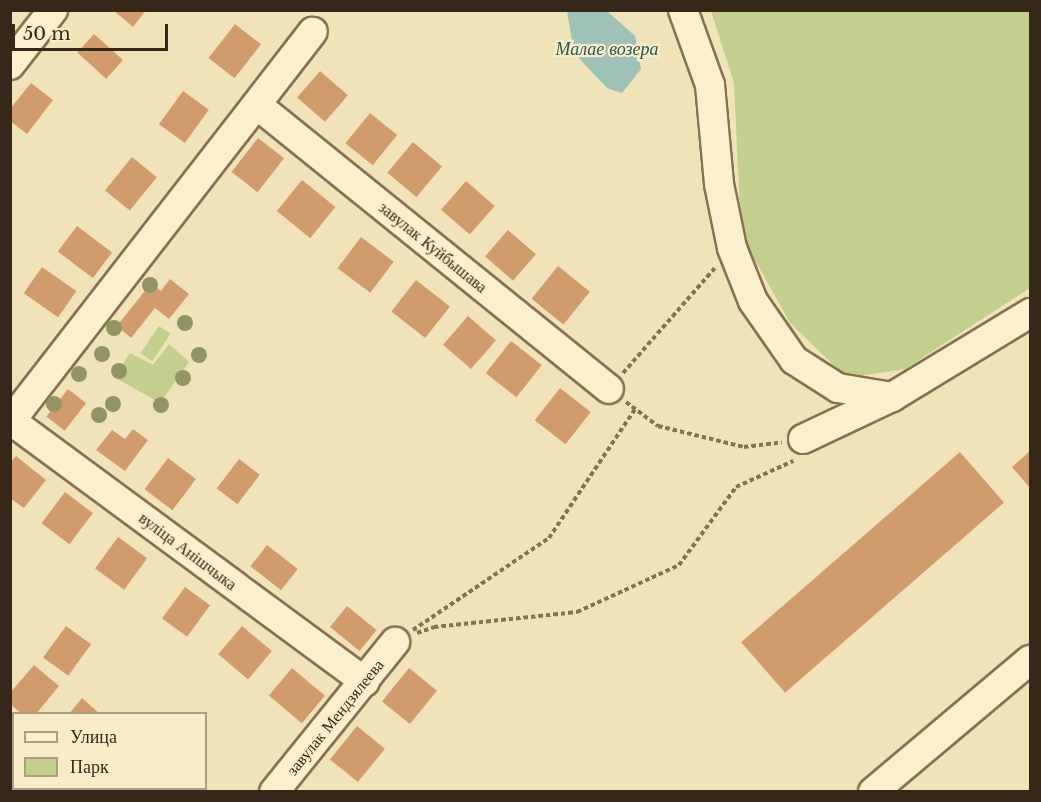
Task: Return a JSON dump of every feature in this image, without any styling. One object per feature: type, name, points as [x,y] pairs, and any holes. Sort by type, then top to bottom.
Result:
[{"type":"street","points":[[10,65],[53,10]]},
{"type":"street","points":[[683,10],[710,84],[719,184],[732,248],[753,301],[794,360],[838,388],[892,397]]},
{"type":"street","points":[[11,421],[314,32]]},
{"type":"street","name":"завулак Куйбышава","points":[[257,105],[609,389]]},
{"type":"street","points":[[803,447],[892,397],[1030,313]]},
{"type":"street","name":"вуліца Анішчыка","points":[[11,421],[365,682]]},
{"type":"street","name":"завулак Мендзялеева","points":[[274,792],[395,642]]},
{"type":"street","points":[[873,792],[1030,660]]},
{"type":"path","points":[[732,248],[609,389],[658,426],[744,447],[803,447]]},
{"type":"path","points":[[395,642],[549,538],[635,409]]},
{"type":"path","points":[[395,642],[434,627],[577,612],[679,565],[736,487],[803,447]]},
{"type":"green space","points":[[711,11],[1030,11],[1030,288],[905,369],[847,378],[790,323],[741,235],[734,83]]},
{"type":"green space","points":[[159,326],[171,334],[152,361],[141,353]]},
{"type":"green space","points":[[169,344],[189,362],[160,403],[114,377],[130,353],[153,365]]},
{"type":"water","name":"Малае возера","points":[[567,11],[607,11],[635,36],[641,69],[622,93],[607,88],[574,53]]},
{"type":"building","points":[[113,10],[146,10],[133,27]]},
{"type":"building","points":[[235,24],[261,44],[235,78],[209,58]]},
{"type":"building","points":[[94,34],[123,60],[106,79],[77,53]]},
{"type":"building","points":[[320,71],[348,95],[325,122],[297,97]]},
{"type":"building","points":[[31,83],[53,100],[27,134],[10,121],[10,109]]},
{"type":"building","points":[[183,91],[209,110],[185,143],[159,124]]},
{"type":"building","points":[[370,113],[397,135],[373,165],[345,143]]},
{"type":"building","points":[[258,138],[284,158],[258,192],[232,172]]},
{"type":"building","points":[[413,142],[442,166],[416,197],[387,173]]},
{"type":"building","points":[[132,157],[157,177],[130,211],[105,190]]},
{"type":"building","points":[[302,180],[335,207],[310,238],[277,211]]},
{"type":"building","points":[[466,181],[495,206],[470,235],[441,210]]},
{"type":"building","points":[[77,226],[112,252],[93,278],[58,252]]},
{"type":"building","points":[[508,230],[536,254],[513,281],[485,256]]},
{"type":"building","points":[[361,237],[394,262],[370,293],[338,268]]},
{"type":"building","points":[[558,266],[590,292],[563,324],[532,299]]},
{"type":"building","points":[[42,267],[76,291],[58,317],[24,293]]},
{"type":"building","points":[[170,279],[189,294],[169,319],[155,308],[131,338],[117,326],[151,283],[161,291]]},
{"type":"building","points":[[416,280],[450,306],[425,338],[391,312]]},
{"type":"building","points":[[468,316],[496,340],[471,369],[443,345]]},
{"type":"building","points":[[511,341],[542,365],[516,397],[486,373]]},
{"type":"building","points":[[560,388],[591,412],[565,444],[535,420]]},
{"type":"building","points":[[68,389],[86,403],[65,431],[46,417]]},
{"type":"building","points":[[133,429],[148,440],[125,471],[96,450],[112,430],[125,439]]},
{"type":"building","points":[[1030,451],[1030,488],[1012,467]]},
{"type":"building","points":[[960,452],[1004,503],[785,693],[741,642]]},
{"type":"building","points":[[16,456],[46,480],[24,508],[10,498],[10,463]]},
{"type":"building","points":[[168,458],[196,479],[172,510],[145,489]]},
{"type":"building","points":[[239,459],[260,475],[237,504],[217,489]]},
{"type":"building","points":[[65,492],[93,513],[69,544],[42,523]]},
{"type":"building","points":[[118,537],[147,558],[124,590],[95,569]]},
{"type":"building","points":[[267,545],[298,569],[281,590],[250,566]]},
{"type":"building","points":[[185,587],[210,605],[187,637],[162,619]]},
{"type":"building","points":[[347,606],[377,630],[360,651],[330,627]]},
{"type":"building","points":[[66,626],[91,644],[68,676],[43,658]]},
{"type":"building","points":[[242,626],[272,651],[248,679],[218,654]]},
{"type":"building","points":[[34,665],[59,686],[38,712],[20,712],[10,704],[10,693]]},
{"type":"building","points":[[292,668],[325,696],[302,723],[269,696]]},
{"type":"building","points":[[409,668],[437,691],[410,724],[382,701]]},
{"type":"building","points":[[82,698],[98,712],[71,712]]},
{"type":"building","points":[[357,726],[385,749],[358,782],[330,759]]}]
